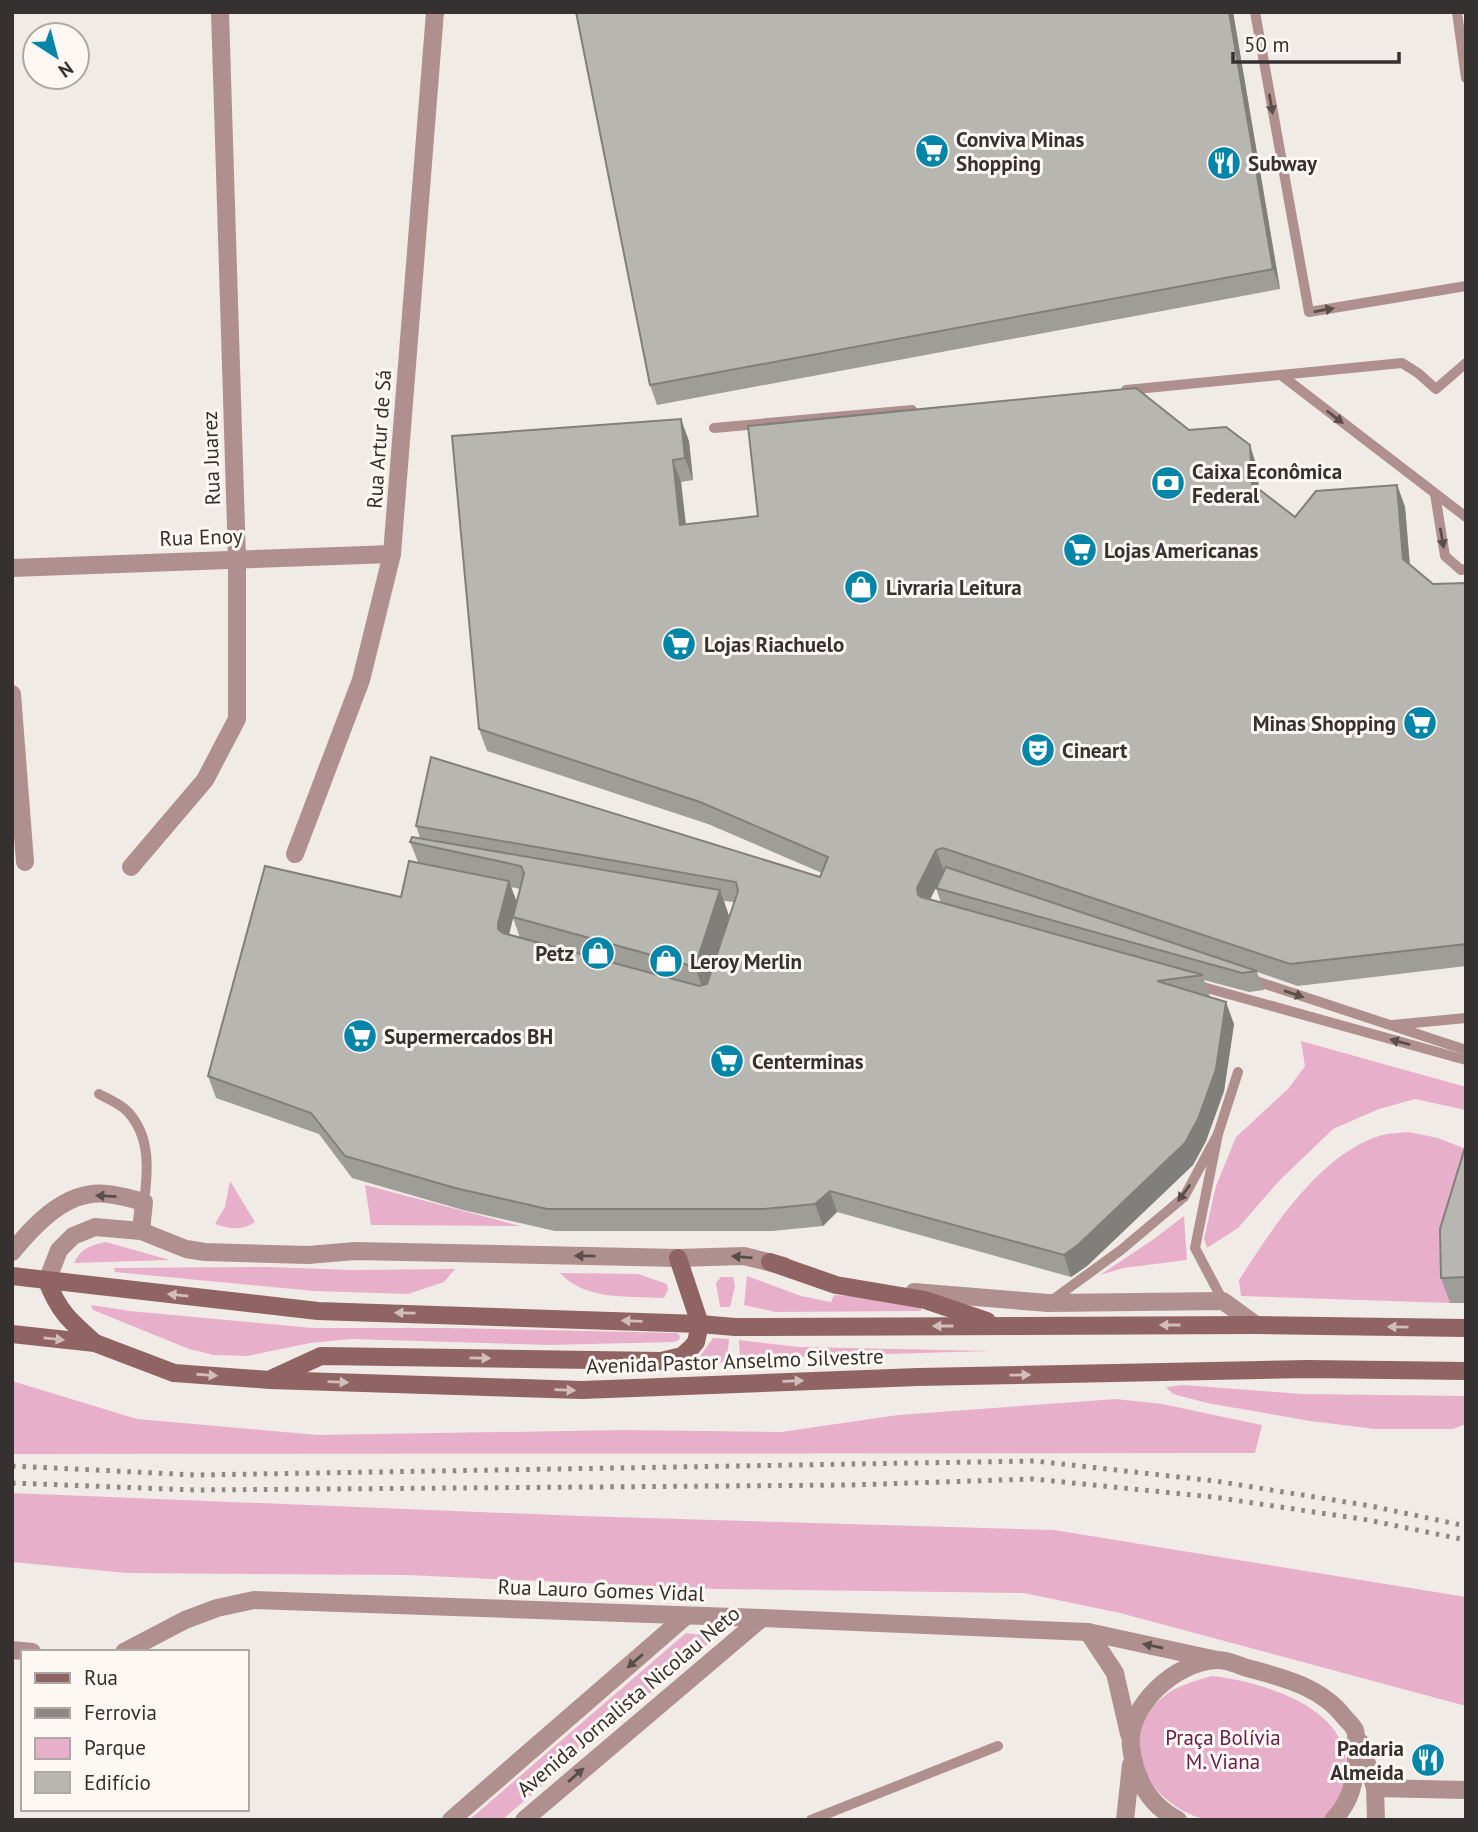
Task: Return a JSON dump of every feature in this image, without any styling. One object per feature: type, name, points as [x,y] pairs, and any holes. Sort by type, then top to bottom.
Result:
[{"type":"main road","points":[[270,1380],[321,1356],[661,1361],[682,1356],[696,1342],[700,1324],[678,1258]]},
{"type":"main road","points":[[770,1262],[836,1285],[925,1300],[1000,1325]]},
{"type":"main road","name":"Avenida Pastor Anselmo Silvestre","points":[[12,1276],[318,1311],[736,1327],[1256,1325],[1466,1328]]},
{"type":"main road","points":[[47,1281],[56,1303],[69,1320],[95,1343]]},
{"type":"main road","name":"Avenida Pastor Anselmo Silvestre","points":[[12,1334],[95,1343],[174,1373],[270,1380],[582,1390],[988,1375],[1308,1368],[1466,1371]]},
{"type":"street","name":"Rua Juarez","points":[[131,867],[205,780],[237,719],[237,559],[220,12]]},
{"type":"street","name":"Rua Artur de Sá","points":[[295,853],[361,680],[392,554],[435,12]]},
{"type":"street","name":"Rua Enoy","points":[[12,568],[392,554]]},
{"type":"street","points":[[12,694],[26,862]]},
{"type":"street","points":[[12,1252],[45,1217],[72,1199],[104,1193],[144,1202],[141,1231]]},
{"type":"street","points":[[47,1281],[59,1250],[73,1236],[96,1227],[141,1231],[186,1249],[205,1252],[308,1255],[355,1251],[678,1258],[744,1256],[861,1283],[927,1294],[1048,1303],[1223,1301],[1256,1325]]},
{"type":"street","name":"Rua Lauro Gomes Vidal","points":[[128,1650],[185,1620],[217,1608],[254,1600],[1088,1632],[1217,1660],[1295,1682],[1332,1703],[1355,1730]]},
{"type":"street","name":"Avenida Jornalista Nicolau Neto","points":[[451,1820],[686,1616]]},
{"type":"street","name":"Avenida Jornalista Nicolau Neto","points":[[524,1820],[762,1618]]},
{"type":"street","points":[[1088,1632],[1115,1673],[1139,1782],[1157,1805],[1178,1820]]},
{"type":"street","points":[[1130,1737],[1138,1712],[1164,1682],[1198,1664],[1217,1660]]},
{"type":"street","points":[[1355,1730],[1375,1788],[1376,1820]]},
{"type":"street","points":[[1333,1820],[1349,1799],[1354,1781],[1357,1755],[1355,1730]]},
{"type":"street","points":[[1125,1820],[1133,1758]]},
{"type":"street","points":[[1375,1788],[1466,1790]]},
{"type":"lane","points":[[1255,12],[1309,312],[1466,286]]},
{"type":"lane","points":[[1457,12],[1466,78]]},
{"type":"lane","points":[[1111,391],[1402,363],[1436,389],[1464,366]]},
{"type":"lane","points":[[1281,375],[1466,517]]},
{"type":"lane","points":[[714,428],[919,409]]},
{"type":"lane","points":[[1435,494],[1445,556],[1461,570],[1466,569]]},
{"type":"lane","points":[[1246,977],[1466,1050]]},
{"type":"lane","points":[[1185,982],[1466,1060]]},
{"type":"lane","points":[[1388,1025],[1466,1018]]},
{"type":"lane","points":[[1223,1301],[1195,1248],[1218,1134],[1238,1072]]},
{"type":"lane","points":[[99,1094],[127,1111],[142,1134],[148,1167],[144,1202]]},
{"type":"lane","points":[[1048,1303],[1121,1250],[1184,1196],[1218,1134]]},
{"type":"lane","points":[[811,1820],[833,1816],[998,1746]]},
{"type":"green space","points":[[1301,1041],[1466,1087],[1466,1110],[1415,1099],[1379,1109],[1333,1129],[1278,1182],[1238,1228],[1207,1248],[1204,1239],[1216,1186],[1236,1137],[1288,1089],[1305,1066]]},
{"type":"green space","points":[[1409,1132],[1438,1138],[1466,1149],[1449,1254],[1450,1303],[1241,1296],[1239,1280],[1282,1216],[1318,1175],[1359,1144],[1382,1135]]},
{"type":"green space","points":[[230,1181],[255,1222],[245,1227],[231,1228],[215,1224],[225,1207]]},
{"type":"green space","points":[[365,1185],[520,1226],[371,1225]]},
{"type":"green space","points":[[1184,1216],[1187,1260],[1123,1268],[1100,1275],[1151,1241]]},
{"type":"green space","points":[[106,1242],[170,1260],[74,1263],[87,1248]]},
{"type":"green space","points":[[269,1267],[351,1270],[455,1269],[444,1282],[408,1294],[314,1291],[115,1272],[114,1268]]},
{"type":"green space","points":[[560,1273],[638,1274],[667,1284],[668,1290],[664,1298],[595,1293],[570,1282]]},
{"type":"green space","points":[[747,1276],[801,1296],[831,1302],[834,1295],[892,1299],[921,1307],[921,1311],[775,1312],[744,1305]]},
{"type":"green space","points":[[721,1277],[733,1277],[735,1286],[730,1307],[720,1307],[716,1283]]},
{"type":"green space","points":[[91,1305],[313,1328],[449,1328],[677,1333],[680,1336],[679,1340],[674,1342],[549,1345],[352,1339],[310,1343],[247,1356],[214,1355],[189,1349],[93,1310]]},
{"type":"green space","points":[[713,1338],[729,1339],[727,1362],[694,1365]]},
{"type":"green space","points":[[739,1340],[799,1347],[991,1351],[740,1361]]},
{"type":"green space","points":[[12,1381],[137,1419],[318,1435],[623,1430],[781,1432],[898,1415],[1116,1399],[1162,1404],[1262,1425],[1255,1453],[12,1454]]},
{"type":"green space","points":[[1184,1385],[1302,1394],[1466,1396],[1466,1424],[1453,1429],[1375,1429],[1310,1421],[1207,1403],[1173,1394],[1166,1387]]},
{"type":"green space","points":[[12,1493],[580,1516],[1054,1530],[1466,1597],[1466,1706],[1120,1613],[1024,1593],[716,1589],[407,1575],[127,1573],[12,1562]]},
{"type":"green space","points":[[686,1633],[716,1637],[502,1820],[469,1820]]},
{"type":"green space","name":"Praça Bolívia M. Viana","points":[[1212,1676],[1257,1685],[1280,1693],[1322,1717],[1337,1734],[1345,1755],[1345,1779],[1337,1802],[1321,1820],[1208,1820],[1187,1813],[1169,1802],[1154,1787],[1144,1770],[1138,1751],[1139,1732],[1147,1714],[1174,1689]]},
{"type":"building","name":"Conviva Minas Shopping","points":[[576,12],[1229,12],[1273,269],[650,385]]},
{"type":"building","points":[[1136,388],[1189,430],[1226,427],[1250,445],[1252,484],[1295,517],[1316,491],[1397,485],[1403,559],[1433,584],[1466,583],[1466,944],[1290,964],[943,848],[936,850],[917,888],[921,897],[1203,975],[1157,981],[1226,1002],[1216,1069],[1198,1119],[1185,1143],[1079,1244],[1064,1255],[830,1191],[815,1204],[764,1209],[547,1209],[455,1188],[345,1156],[311,1113],[208,1076],[265,866],[401,897],[409,861],[509,881],[498,924],[498,929],[503,933],[699,986],[707,984],[738,891],[736,882],[416,826],[431,757],[820,877],[828,857],[700,802],[479,729],[452,436],[681,419],[685,458],[673,460],[680,525],[758,516],[748,426]]},
{"type":"building","points":[[412,837],[720,890],[695,967],[513,917],[524,873],[521,866],[410,842]]},
{"type":"building","points":[[946,867],[1257,971],[1242,973],[936,888]]},
{"type":"building","points":[[1466,1144],[1466,1277],[1441,1278],[1440,1229]]},
{"type":"railway","points":[[12,1466],[196,1475],[1035,1461],[1215,1481],[1371,1506],[1466,1526]]},
{"type":"railway","points":[[12,1483],[194,1490],[850,1485],[1033,1479],[1213,1497],[1368,1520],[1466,1540]]},
{"type":"place","name":"Conviva Minas Shopping","points":[[932,151]]},
{"type":"place","name":"Subway","points":[[1224,163]]},
{"type":"place","name":"Caixa Econômica Federal","points":[[1168,483]]},
{"type":"place","name":"Lojas Americanas","points":[[1080,550]]},
{"type":"place","name":"Livraria Leitura","points":[[861,587]]},
{"type":"place","name":"Lojas Riachuelo","points":[[679,644]]},
{"type":"place","name":"Minas Shopping","points":[[1420,723]]},
{"type":"place","name":"Cineart","points":[[1038,750]]},
{"type":"place","name":"Petz","points":[[598,953]]},
{"type":"place","name":"Leroy Merlin","points":[[666,961]]},
{"type":"place","name":"Supermercados BH","points":[[360,1036]]},
{"type":"place","name":"Centerminas","points":[[727,1061]]},
{"type":"place","name":"Padaria Almeida","points":[[1428,1760]]}]
